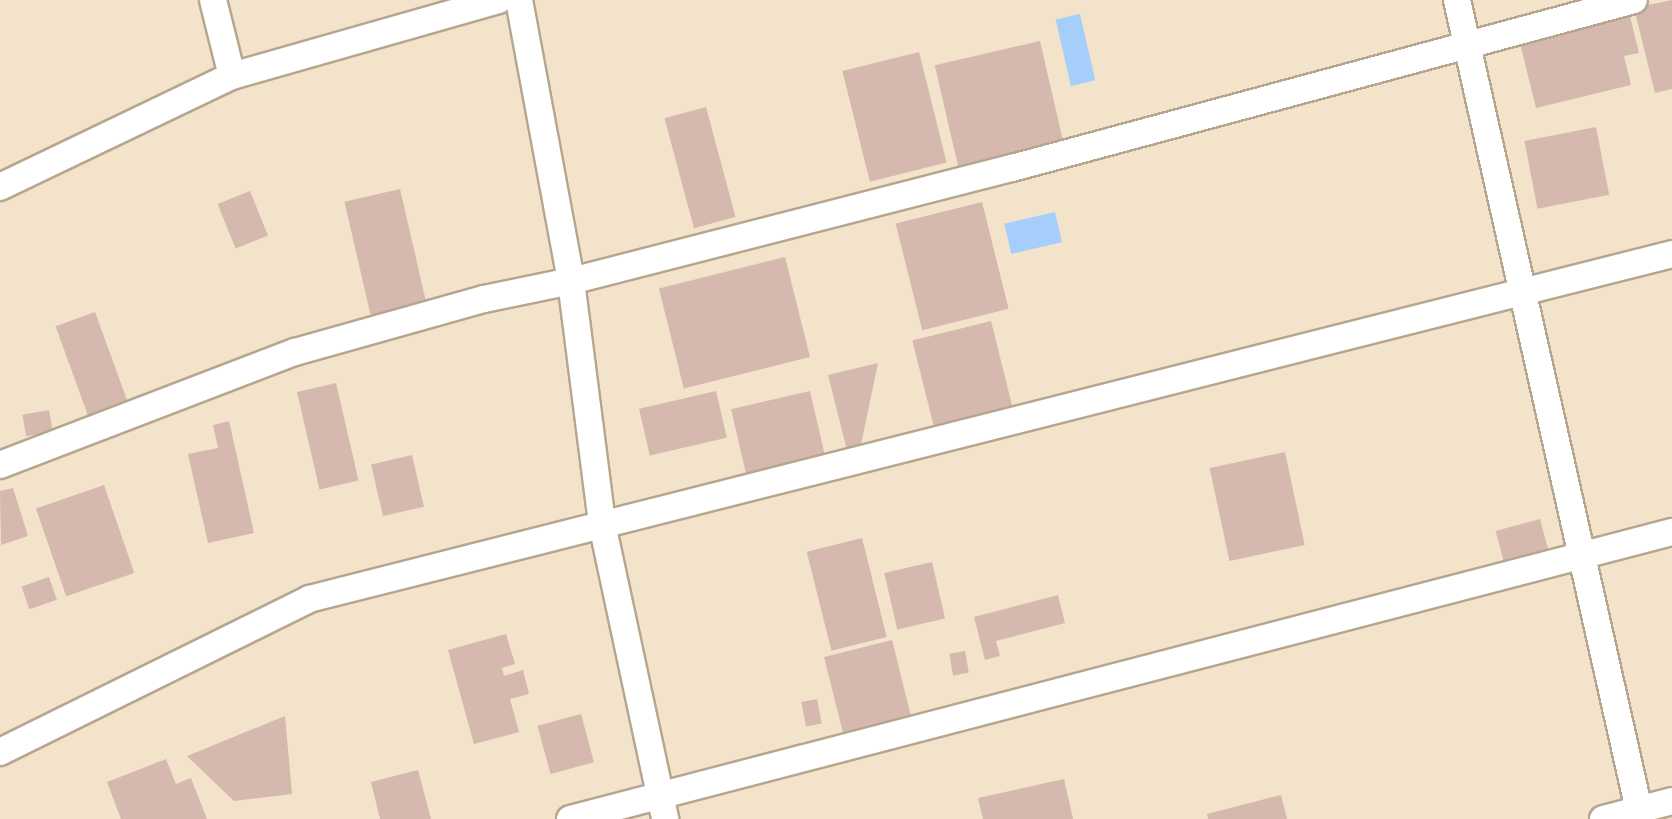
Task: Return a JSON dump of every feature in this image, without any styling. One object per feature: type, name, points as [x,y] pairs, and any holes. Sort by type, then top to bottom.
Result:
[{"type":"street","points":[[213,0],[232,76]]},
{"type":"street","points":[[0,187],[232,76],[498,0]]},
{"type":"street","points":[[519,0],[571,281],[602,524],[662,808]]},
{"type":"street","points":[[1457,0],[1640,814]]},
{"type":"street","points":[[0,465],[295,352],[484,299],[571,281],[1634,0]]},
{"type":"street","points":[[0,752],[309,599],[1672,254]]},
{"type":"street","points":[[570,819],[662,808],[1672,532]]},
{"type":"street","points":[[1603,819],[1640,814],[1672,801]]},
{"type":"water","points":[[1080,14],[1095,80],[1071,86],[1056,20]]},
{"type":"water","points":[[1055,212],[1062,242],[1011,254],[1004,224]]},
{"type":"building","points":[[1672,0],[1672,89],[1655,93],[1634,8]]},
{"type":"building","points":[[1629,12],[1639,53],[1624,56],[1631,85],[1536,108],[1519,39]]},
{"type":"building","points":[[1040,41],[1065,147],[959,172],[935,65]]},
{"type":"building","points":[[919,52],[947,163],[870,182],[842,71]]},
{"type":"building","points":[[706,107],[736,217],[694,228],[664,118]]},
{"type":"building","points":[[1596,127],[1609,195],[1538,209],[1524,141]]},
{"type":"building","points":[[400,189],[426,302],[371,315],[344,202]]},
{"type":"building","points":[[250,191],[268,236],[236,249],[218,204]]},
{"type":"building","points":[[982,202],[1009,309],[922,330],[896,224]]},
{"type":"building","points":[[785,257],[810,357],[684,388],[659,288]]},
{"type":"building","points":[[95,312],[130,407],[90,421],[56,326]]},
{"type":"building","points":[[991,321],[1017,427],[939,446],[912,341]]},
{"type":"building","points":[[878,363],[854,478],[828,375]]},
{"type":"building","points":[[336,383],[358,480],[320,489],[297,392]]},
{"type":"building","points":[[716,391],[727,438],[650,456],[639,409]]},
{"type":"building","points":[[810,391],[831,483],[752,501],[731,409]]},
{"type":"building","points":[[49,410],[53,432],[26,436],[22,415]]},
{"type":"building","points":[[229,421],[254,533],[208,543],[188,454],[218,448],[213,425]]},
{"type":"building","points":[[1285,452],[1305,545],[1229,561],[1210,468]]},
{"type":"building","points":[[412,455],[424,507],[383,516],[371,464]]},
{"type":"building","points":[[104,485],[134,573],[66,596],[36,508]]},
{"type":"building","points":[[13,488],[28,536],[1,545],[0,491]]},
{"type":"building","points":[[1540,519],[1554,570],[1509,582],[1496,531]]},
{"type":"building","points":[[862,538],[887,637],[831,651],[807,552]]},
{"type":"building","points":[[932,562],[945,619],[897,630],[884,573]]},
{"type":"building","points":[[49,577],[57,600],[29,609],[22,586]]},
{"type":"building","points":[[1058,595],[1065,623],[996,641],[1000,656],[985,660],[974,617]]},
{"type":"building","points":[[506,634],[515,664],[502,668],[504,676],[523,670],[529,694],[510,699],[519,732],[474,744],[448,650]]},
{"type":"building","points":[[892,640],[915,732],[847,749],[824,657]]},
{"type":"building","points":[[965,651],[969,673],[953,675],[949,654]]},
{"type":"building","points":[[817,699],[822,724],[806,727],[801,702]]},
{"type":"building","points":[[581,714],[594,762],[550,774],[538,726]]},
{"type":"building","points":[[285,716],[292,794],[234,801],[187,756]]},
{"type":"building","points":[[166,759],[176,784],[191,778],[207,819],[121,819],[107,782]]},
{"type":"building","points":[[418,770],[431,819],[380,819],[371,782]]},
{"type":"building","points":[[1064,779],[1073,819],[983,819],[978,798]]},
{"type":"building","points":[[1281,795],[1287,819],[1208,819],[1207,814]]}]
